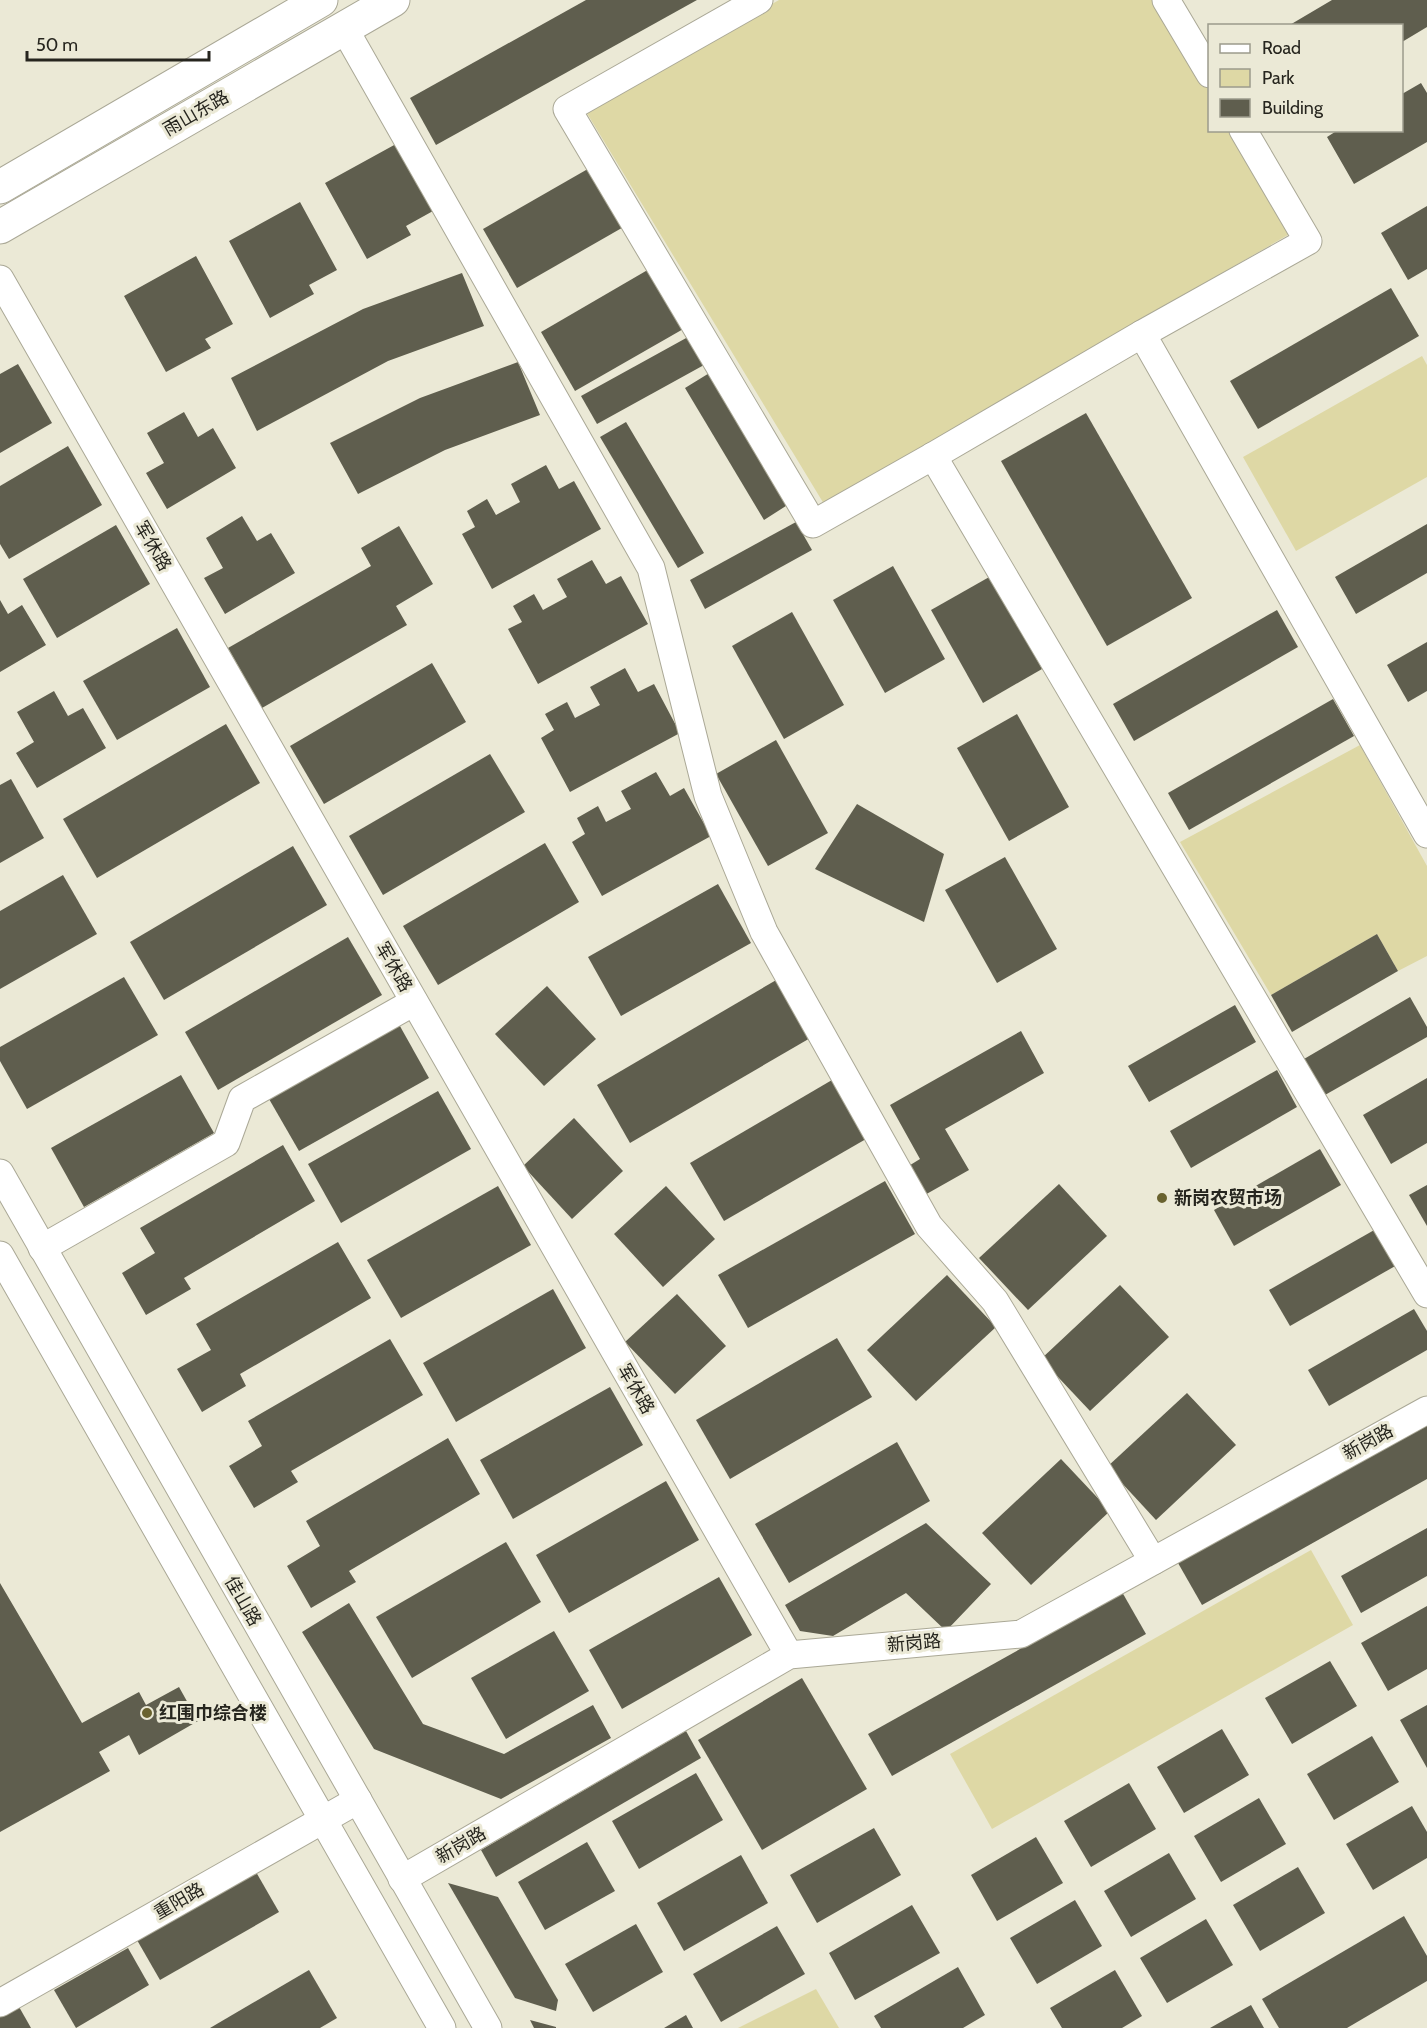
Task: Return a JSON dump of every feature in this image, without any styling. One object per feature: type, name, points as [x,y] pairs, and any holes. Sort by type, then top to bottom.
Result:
[{"type":"main road","name":"雨山东路","points":[[0,187],[321,0]]},
{"type":"main road","name":"雨山东路","points":[[0,227],[393,0]]},
{"type":"street","points":[[759,0],[567,109],[813,524],[1308,241],[1244,132]]},
{"type":"street","points":[[1166,0],[1208,72]]},
{"type":"street","points":[[344,28],[651,568],[708,796],[764,932],[929,1226],[995,1301],[1153,1561]]},
{"type":"street","name":"军休路","points":[[0,279],[789,1655]]},
{"type":"street","points":[[1142,334],[1427,834]]},
{"type":"street","points":[[933,456],[1427,1294]]},
{"type":"street","points":[[42,1248],[226,1143],[242,1099],[414,1002]]},
{"type":"street","name":"佳山路","points":[[0,1173],[488,2028]]},
{"type":"street","points":[[0,1255],[10,1298],[323,1820],[442,2028]]},
{"type":"street","points":[[10,1298],[56,1273]]},
{"type":"street","name":"新岗路","points":[[402,1879],[789,1655],[1021,1634],[1427,1410]]},
{"type":"street","name":"重阳路","points":[[0,2003],[357,1800]]},
{"type":"green space","points":[[779,0],[1155,0],[1208,89],[1208,132],[1234,132],[1293,232],[824,504],[585,110]]},
{"type":"green space","points":[[1422,356],[1427,365],[1427,477],[1296,551],[1243,457]]},
{"type":"green space","points":[[1360,745],[1427,866],[1427,956],[1398,971],[1377,934],[1271,995],[1180,842]]},
{"type":"green space","points":[[1311,1550],[1353,1625],[992,1829],[950,1754]]},
{"type":"green space","points":[[816,1989],[839,2028],[738,2028]]},
{"type":"building","points":[[586,0],[697,0],[436,145],[410,98]]},
{"type":"building","points":[[1332,0],[1427,0],[1427,27],[1403,41],[1403,24],[1291,24]]},
{"type":"building","points":[[1421,83],[1427,93],[1427,142],[1354,184],[1327,137],[1335,132],[1403,132],[1403,93]]},
{"type":"building","points":[[396,144],[433,211],[406,226],[411,235],[367,259],[325,183]]},
{"type":"building","points":[[593,166],[627,225],[517,288],[483,229]]},
{"type":"building","points":[[300,202],[337,270],[309,285],[314,294],[270,318],[229,241]]},
{"type":"building","points":[[1427,206],[1427,269],[1408,280],[1381,233]]},
{"type":"building","points":[[196,256],[233,324],[205,339],[211,348],[166,372],[124,296]]},
{"type":"building","points":[[651,268],[685,328],[575,391],[541,332]]},
{"type":"building","points":[[462,273],[484,326],[388,361],[257,431],[231,378],[363,309]]},
{"type":"building","points":[[1391,288],[1419,336],[1258,429],[1230,381]]},
{"type":"building","points":[[688,337],[704,365],[597,424],[581,396]]},
{"type":"building","points":[[518,362],[540,415],[445,450],[358,494],[330,443],[420,398]]},
{"type":"building","points":[[18,364],[52,423],[0,453],[0,374]]},
{"type":"building","points":[[711,372],[789,504],[764,520],[685,388]]},
{"type":"building","points":[[184,412],[198,437],[213,428],[236,468],[167,509],[146,473],[164,463],[147,433]]},
{"type":"building","points":[[1086,413],[1192,598],[1107,646],[1001,461]]},
{"type":"building","points":[[626,422],[704,553],[678,568],[600,437]]},
{"type":"building","points":[[68,446],[102,505],[9,559],[0,544],[0,486]]},
{"type":"building","points":[[546,465],[559,489],[574,481],[601,529],[492,589],[462,534],[475,527],[467,511],[487,499],[496,515],[520,502],[511,484]]},
{"type":"building","points":[[242,516],[257,541],[271,533],[295,573],[225,614],[204,578],[223,568],[206,538]]},
{"type":"building","points":[[796,522],[812,550],[705,609],[690,580]]},
{"type":"building","points":[[1427,524],[1427,573],[1356,614],[1335,577]]},
{"type":"building","points":[[116,525],[150,584],[57,638],[23,579]]},
{"type":"building","points":[[399,526],[433,584],[396,606],[407,625],[262,708],[228,648],[371,566],[361,548]]},
{"type":"building","points":[[592,560],[606,584],[621,576],[648,624],[538,684],[508,629],[522,622],[513,606],[534,594],[543,610],[567,597],[557,579]]},
{"type":"building","points":[[893,566],[945,659],[885,693],[833,600]]},
{"type":"building","points":[[991,576],[1042,669],[983,703],[931,610]]},
{"type":"building","points":[[0,600],[8,614],[22,605],[46,645],[0,672]]},
{"type":"building","points":[[1277,610],[1298,647],[1134,741],[1113,704]]},
{"type":"building","points":[[792,612],[844,705],[784,739],[732,646]]},
{"type":"building","points":[[177,628],[210,687],[117,740],[83,681]]},
{"type":"building","points":[[1427,642],[1427,691],[1408,702],[1387,665]]},
{"type":"building","points":[[432,663],[466,722],[324,804],[290,746]]},
{"type":"building","points":[[625,668],[638,692],[654,684],[680,733],[570,792],[541,738],[554,730],[545,714],[567,702],[575,718],[600,705],[590,687]]},
{"type":"building","points":[[54,691],[68,716],[83,708],[106,748],[37,788],[16,753],[34,742],[17,712]]},
{"type":"building","points":[[1333,699],[1354,736],[1189,830],[1168,793]]},
{"type":"building","points":[[1017,714],[1069,807],[1009,841],[957,748]]},
{"type":"building","points":[[226,724],[260,783],[97,878],[63,819]]},
{"type":"building","points":[[776,740],[828,833],[768,866],[716,774]]},
{"type":"building","points":[[490,754],[525,812],[383,895],[349,836]]},
{"type":"building","points":[[656,772],[670,796],[684,788],[711,836],[602,896],[572,842],[585,834],[577,818],[598,806],[606,822],[631,809],[621,791]]},
{"type":"building","points":[[11,779],[44,838],[0,863],[0,785]]},
{"type":"building","points":[[857,804],[944,854],[924,922],[815,869]]},
{"type":"building","points":[[545,843],[579,902],[438,985],[403,926]]},
{"type":"building","points":[[293,846],[327,905],[164,1000],[130,942]]},
{"type":"building","points":[[1005,857],[1057,949],[997,983],[945,890]]},
{"type":"building","points":[[63,875],[97,934],[0,989],[0,911]]},
{"type":"building","points":[[718,884],[751,943],[621,1016],[588,957]]},
{"type":"building","points":[[1377,934],[1398,971],[1292,1032],[1271,995]]},
{"type":"building","points":[[348,937],[382,995],[218,1090],[185,1032]]},
{"type":"building","points":[[124,977],[158,1035],[27,1109],[0,1061],[0,1047]]},
{"type":"building","points":[[778,979],[812,1037],[630,1143],[597,1085]]},
{"type":"building","points":[[547,986],[596,1039],[544,1086],[495,1034]]},
{"type":"building","points":[[1410,997],[1427,1027],[1427,1037],[1325,1095],[1304,1059]]},
{"type":"building","points":[[1235,1005],[1256,1042],[1149,1102],[1128,1066]]},
{"type":"building","points":[[396,1019],[429,1078],[299,1151],[265,1092]]},
{"type":"building","points":[[1021,1031],[1044,1073],[945,1129],[969,1170],[923,1196],[907,1167],[920,1159],[890,1105]]},
{"type":"building","points":[[1277,1070],[1297,1107],[1191,1168],[1170,1131]]},
{"type":"building","points":[[181,1075],[214,1133],[84,1207],[51,1148]]},
{"type":"building","points":[[1427,1078],[1427,1143],[1391,1164],[1363,1115]]},
{"type":"building","points":[[832,1080],[866,1139],[724,1221],[690,1163]]},
{"type":"building","points":[[438,1091],[471,1149],[341,1223],[308,1164]]},
{"type":"building","points":[[574,1118],[623,1171],[572,1219],[523,1166]]},
{"type":"building","points":[[283,1145],[315,1201],[184,1278],[191,1289],[146,1315],[122,1273],[155,1253],[140,1228]]},
{"type":"building","points":[[1320,1149],[1341,1185],[1234,1246],[1214,1210]]},
{"type":"building","points":[[885,1181],[915,1234],[748,1328],[718,1275]]},
{"type":"building","points":[[1059,1184],[1107,1236],[1028,1310],[979,1258]]},
{"type":"building","points":[[1427,1185],[1427,1226],[1409,1195]]},
{"type":"building","points":[[498,1186],[531,1245],[401,1318],[367,1260]]},
{"type":"building","points":[[666,1186],[715,1239],[663,1287],[614,1234]]},
{"type":"building","points":[[1376,1229],[1397,1265],[1290,1326],[1269,1290]]},
{"type":"building","points":[[338,1242],[371,1298],[240,1374],[246,1386],[202,1412],[177,1369],[211,1350],[196,1324]]},
{"type":"building","points":[[947,1275],[996,1327],[916,1401],[867,1350]]},
{"type":"building","points":[[1120,1285],[1169,1337],[1090,1411],[1041,1359]]},
{"type":"building","points":[[553,1289],[586,1348],[456,1422],[423,1363]]},
{"type":"building","points":[[677,1294],[726,1346],[675,1394],[625,1342]]},
{"type":"building","points":[[1414,1309],[1427,1331],[1427,1350],[1329,1406],[1308,1370]]},
{"type":"building","points":[[837,1338],[872,1397],[730,1479],[696,1420]]},
{"type":"building","points":[[390,1339],[423,1395],[291,1471],[298,1482],[254,1508],[229,1466],[262,1446],[248,1421]]},
{"type":"building","points":[[610,1387],[643,1445],[513,1519],[480,1460]]},
{"type":"building","points":[[1187,1393],[1236,1445],[1156,1520],[1107,1467]]},
{"type":"building","points":[[1427,1424],[1427,1479],[1202,1605],[1178,1563]]},
{"type":"building","points":[[448,1438],[480,1494],[349,1571],[356,1582],[311,1608],[287,1566],[320,1546],[306,1521]]},
{"type":"building","points":[[897,1442],[930,1501],[789,1583],[755,1524]]},
{"type":"building","points":[[1061,1459],[1110,1511],[1031,1585],[982,1533]]},
{"type":"building","points":[[666,1481],[699,1540],[569,1613],[536,1555]]},
{"type":"building","points":[[926,1523],[991,1584],[946,1631],[906,1593],[833,1636],[800,1631],[785,1605]]},
{"type":"building","points":[[1427,1528],[1427,1576],[1361,1613],[1341,1576]]},
{"type":"building","points":[[506,1542],[541,1602],[412,1678],[376,1617]]},
{"type":"building","points":[[719,1577],[752,1635],[622,1709],[589,1650]]},
{"type":"building","points":[[0,1583],[82,1723],[139,1692],[146,1705],[179,1687],[198,1721],[139,1755],[129,1735],[99,1752],[110,1771],[0,1832]]},
{"type":"building","points":[[1122,1592],[1146,1634],[892,1776],[868,1734]]},
{"type":"building","points":[[349,1603],[423,1724],[504,1754],[593,1705],[611,1738],[501,1799],[374,1749],[302,1632]]},
{"type":"building","points":[[1427,1606],[1427,1669],[1388,1691],[1361,1643]]},
{"type":"building","points":[[554,1631],[589,1691],[506,1739],[471,1678]]},
{"type":"building","points":[[1330,1661],[1357,1706],[1292,1744],[1265,1698]]},
{"type":"building","points":[[802,1678],[867,1789],[762,1850],[698,1740]]},
{"type":"building","points":[[1427,1705],[1427,1768],[1400,1720]]},
{"type":"building","points":[[1222,1729],[1249,1775],[1184,1813],[1157,1767]]},
{"type":"building","points":[[686,1731],[701,1758],[496,1877],[481,1850]]},
{"type":"building","points":[[1372,1736],[1399,1782],[1334,1820],[1307,1774]]},
{"type":"building","points":[[696,1773],[723,1820],[639,1869],[612,1821]]},
{"type":"building","points":[[1129,1783],[1156,1829],[1091,1867],[1064,1821]]},
{"type":"building","points":[[1259,1798],[1286,1844],[1221,1882],[1194,1836]]},
{"type":"building","points":[[1412,1806],[1427,1832],[1427,1858],[1373,1890],[1346,1844]]},
{"type":"building","points":[[874,1828],[901,1875],[817,1923],[790,1875]]},
{"type":"building","points":[[1036,1837],[1063,1883],[997,1921],[971,1875]]},
{"type":"building","points":[[587,1842],[615,1891],[545,1930],[518,1882]]},
{"type":"building","points":[[1169,1853],[1196,1899],[1131,1937],[1104,1891]]},
{"type":"building","points":[[741,1855],[768,1903],[684,1951],[657,1903]]},
{"type":"building","points":[[1298,1867],[1325,1913],[1260,1951],[1233,1905]]},
{"type":"building","points":[[256,1872],[279,1912],[160,1980],[137,1940]]},
{"type":"building","points":[[448,1883],[498,1897],[558,2000],[556,2011],[515,1998]]},
{"type":"building","points":[[1075,1900],[1102,1946],[1037,1984],[1010,1938]]},
{"type":"building","points":[[912,1905],[940,1953],[855,2000],[829,1953]]},
{"type":"building","points":[[1404,1916],[1427,1956],[1427,1981],[1347,2028],[1279,2028],[1262,1999]]},
{"type":"building","points":[[1206,1919],[1233,1965],[1167,2003],[1140,1958]]},
{"type":"building","points":[[636,1924],[663,1972],[593,2012],[565,1964]]},
{"type":"building","points":[[777,1926],[805,1974],[721,2022],[693,1974]]},
{"type":"building","points":[[128,1948],[149,1985],[76,2028],[54,1990]]},
{"type":"building","points":[[958,1967],[985,2015],[963,2028],[881,2028],[874,2016]]},
{"type":"building","points":[[309,1970],[337,2018],[320,2028],[210,2028]]},
{"type":"building","points":[[1115,1970],[1142,2016],[1122,2028],[1062,2028],[1050,2008]]},
{"type":"building","points":[[18,2005],[31,2028],[0,2028],[0,2015]]},
{"type":"building","points":[[1251,2005],[1264,2028],[1210,2028]]},
{"type":"building","points":[[686,2015],[693,2028],[664,2028]]},
{"type":"building","points":[[530,2020],[556,2027],[556,2028],[534,2028]]},
{"type":"place","name":"新岗农贸市场","points":[[1162,1198]]},
{"type":"place","name":"红围巾综合楼","points":[[147,1713]]}]
